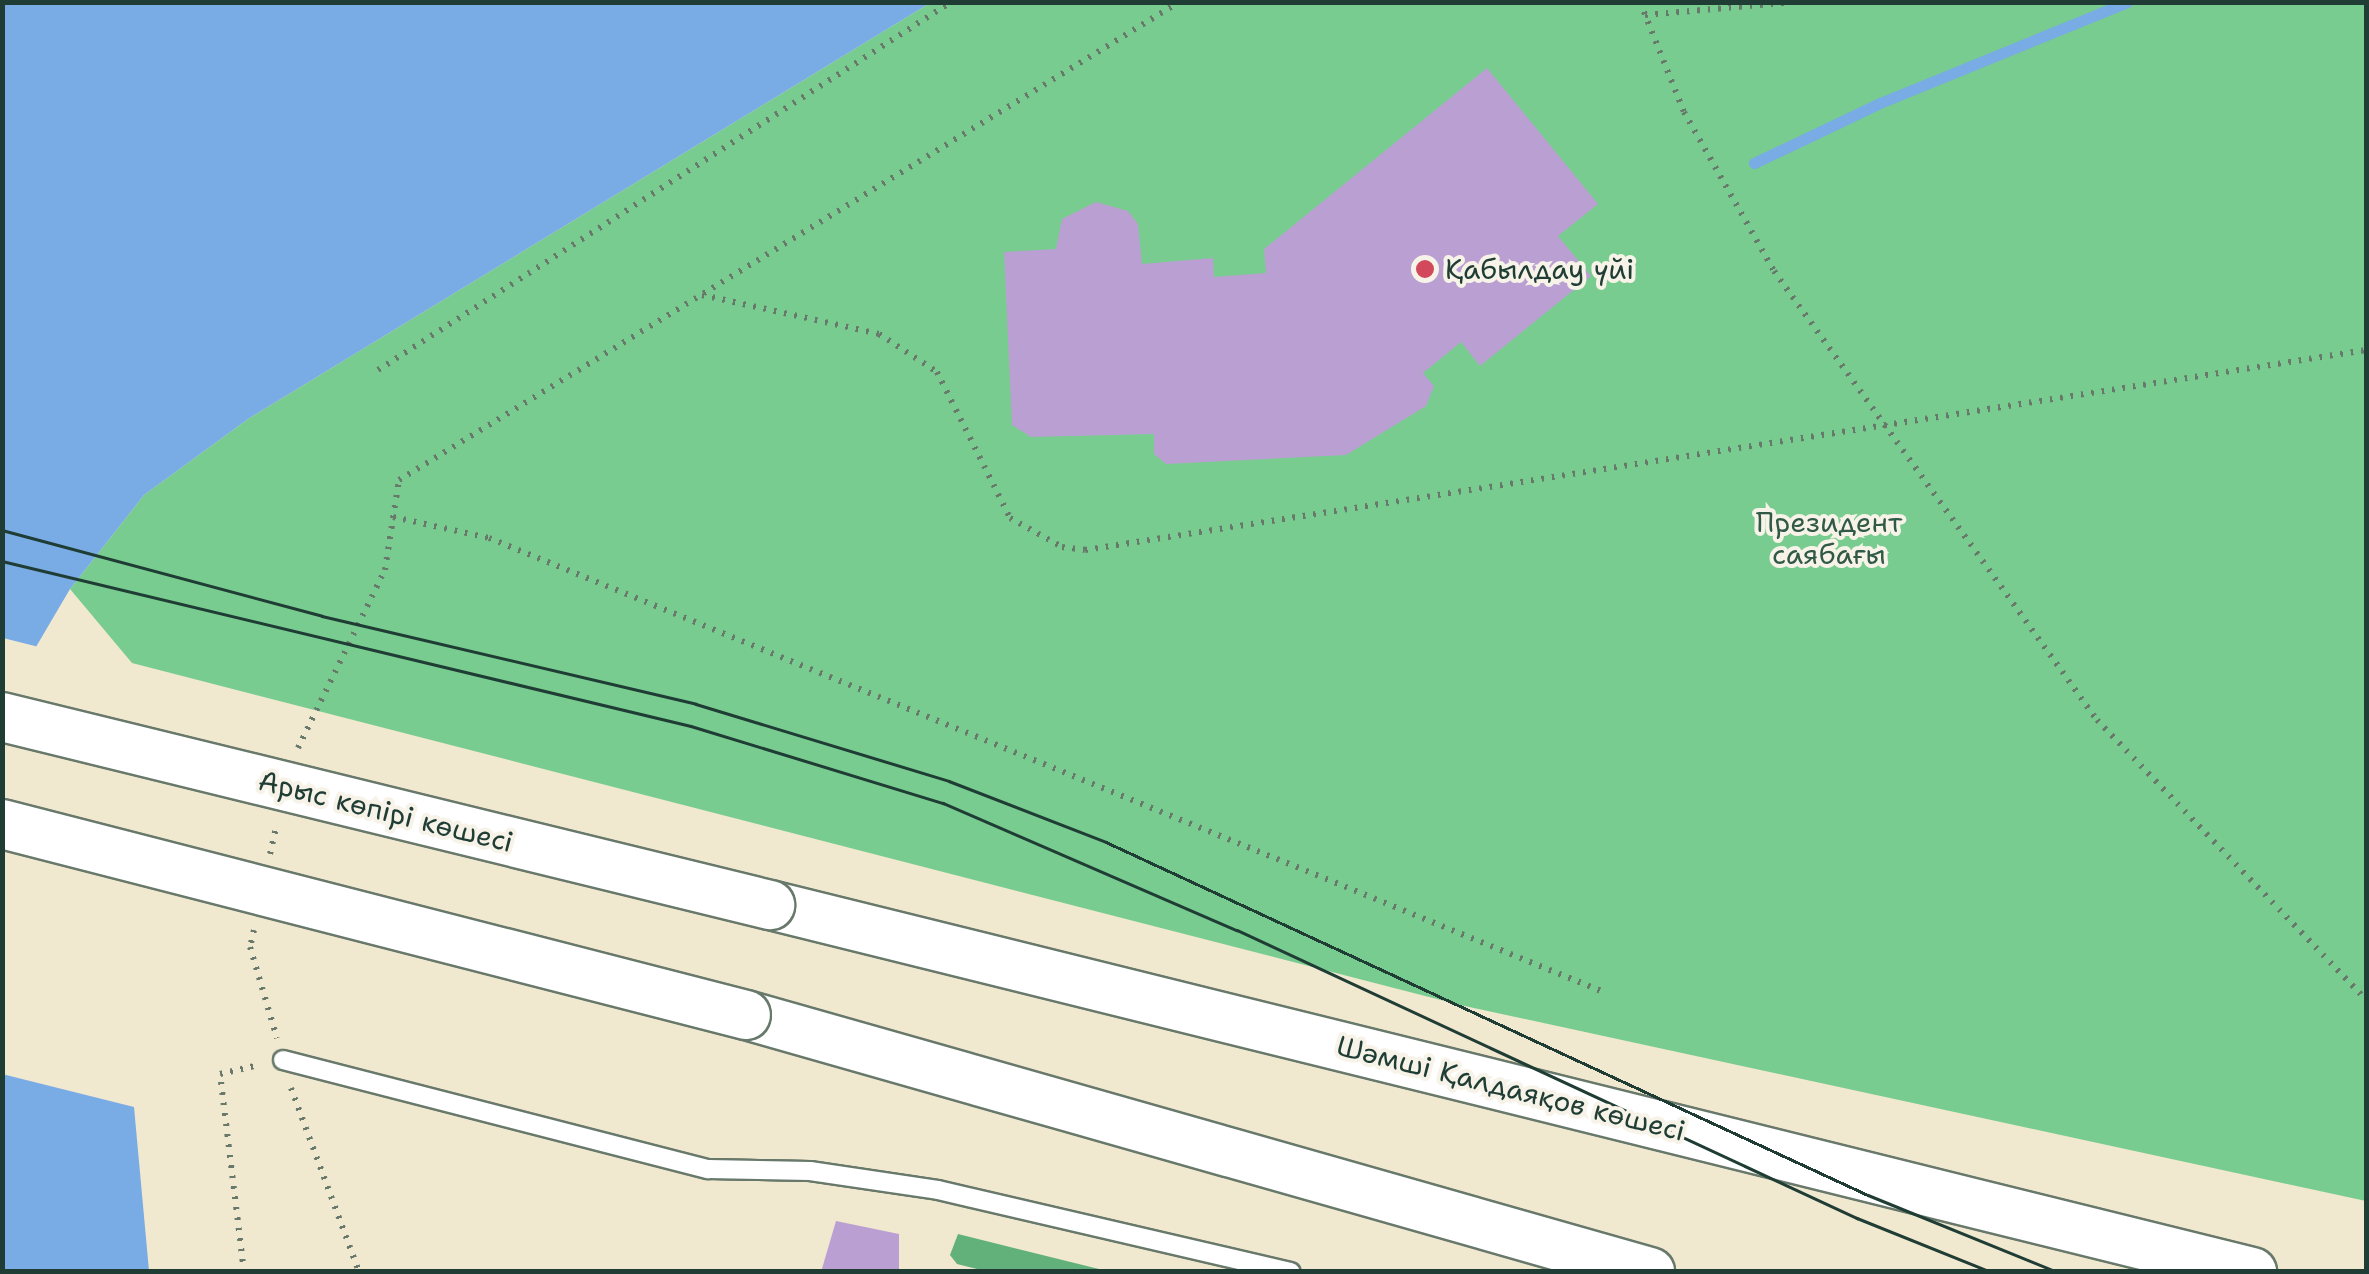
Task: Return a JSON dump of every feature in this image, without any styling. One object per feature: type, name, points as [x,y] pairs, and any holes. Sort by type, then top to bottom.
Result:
[{"type":"main road","name":"Арыс көпірі көшесі","points":[[2,717],[770,904]]},
{"type":"main road","points":[[2,824],[746,1014],[1650,1272]]},
{"type":"main road","name":"Шәмші Қалдаяқов көшесі","points":[[770,904],[2252,1272]]},
{"type":"lane","points":[[283,1060],[708,1169],[810,1171],[938,1190],[1291,1272]]},
{"type":"path","points":[[378,370],[951,2]]},
{"type":"path","points":[[399,480],[1179,2]]},
{"type":"path","points":[[1640,2],[1684,112],[1774,271],[2096,720],[2366,1000]]},
{"type":"path","points":[[1645,16],[1795,2]]},
{"type":"path","points":[[702,294],[879,334],[937,372],[1010,518],[1062,547],[1084,550],[2366,350]]},
{"type":"path","points":[[394,517],[489,538],[1606,993]]},
{"type":"path","points":[[244,1272],[220,1074],[283,1060],[359,1272]]},
{"type":"green space","name":"Президент саябағы","points":[[930,3],[2366,3],[2366,1201],[1460,1005],[132,663],[70,589],[144,495],[248,419]]},
{"type":"green space","points":[[958,1234],[1107,1271],[989,1272],[957,1264],[950,1255]]},
{"type":"water","points":[[3,3],[930,3],[248,419],[144,495],[70,589],[3,703]]},
{"type":"water","points":[[2,1074],[134,1107],[149,1271],[3,1271]]},
{"type":"pier","points":[[3,638],[39,647],[2,708]]},
{"type":"building","name":"Қабылдау үйі","points":[[1487,68],[1598,204],[1558,236],[1591,276],[1480,366],[1461,342],[1423,373],[1434,386],[1426,406],[1346,455],[1166,464],[1154,454],[1154,434],[1031,437],[1012,425],[1004,252],[1056,249],[1062,219],[1096,202],[1128,211],[1138,224],[1142,264],[1213,258],[1214,277],[1266,273],[1264,249]]},
{"type":"building","points":[[836,1221],[899,1234],[899,1272],[821,1272]]},
{"type":"waterway","points":[[1754,163],[1880,103],[2127,2]]},
{"type":"tram line","points":[[2,530],[322,616],[696,704],[949,781],[1106,842],[1868,1195],[2058,1272]]},
{"type":"tram line","points":[[2,561],[691,726],[943,803],[1237,930],[1857,1218],[1991,1272]]},
{"type":"place","name":"Қабылдау үйі","points":[[1425,269]]}]
